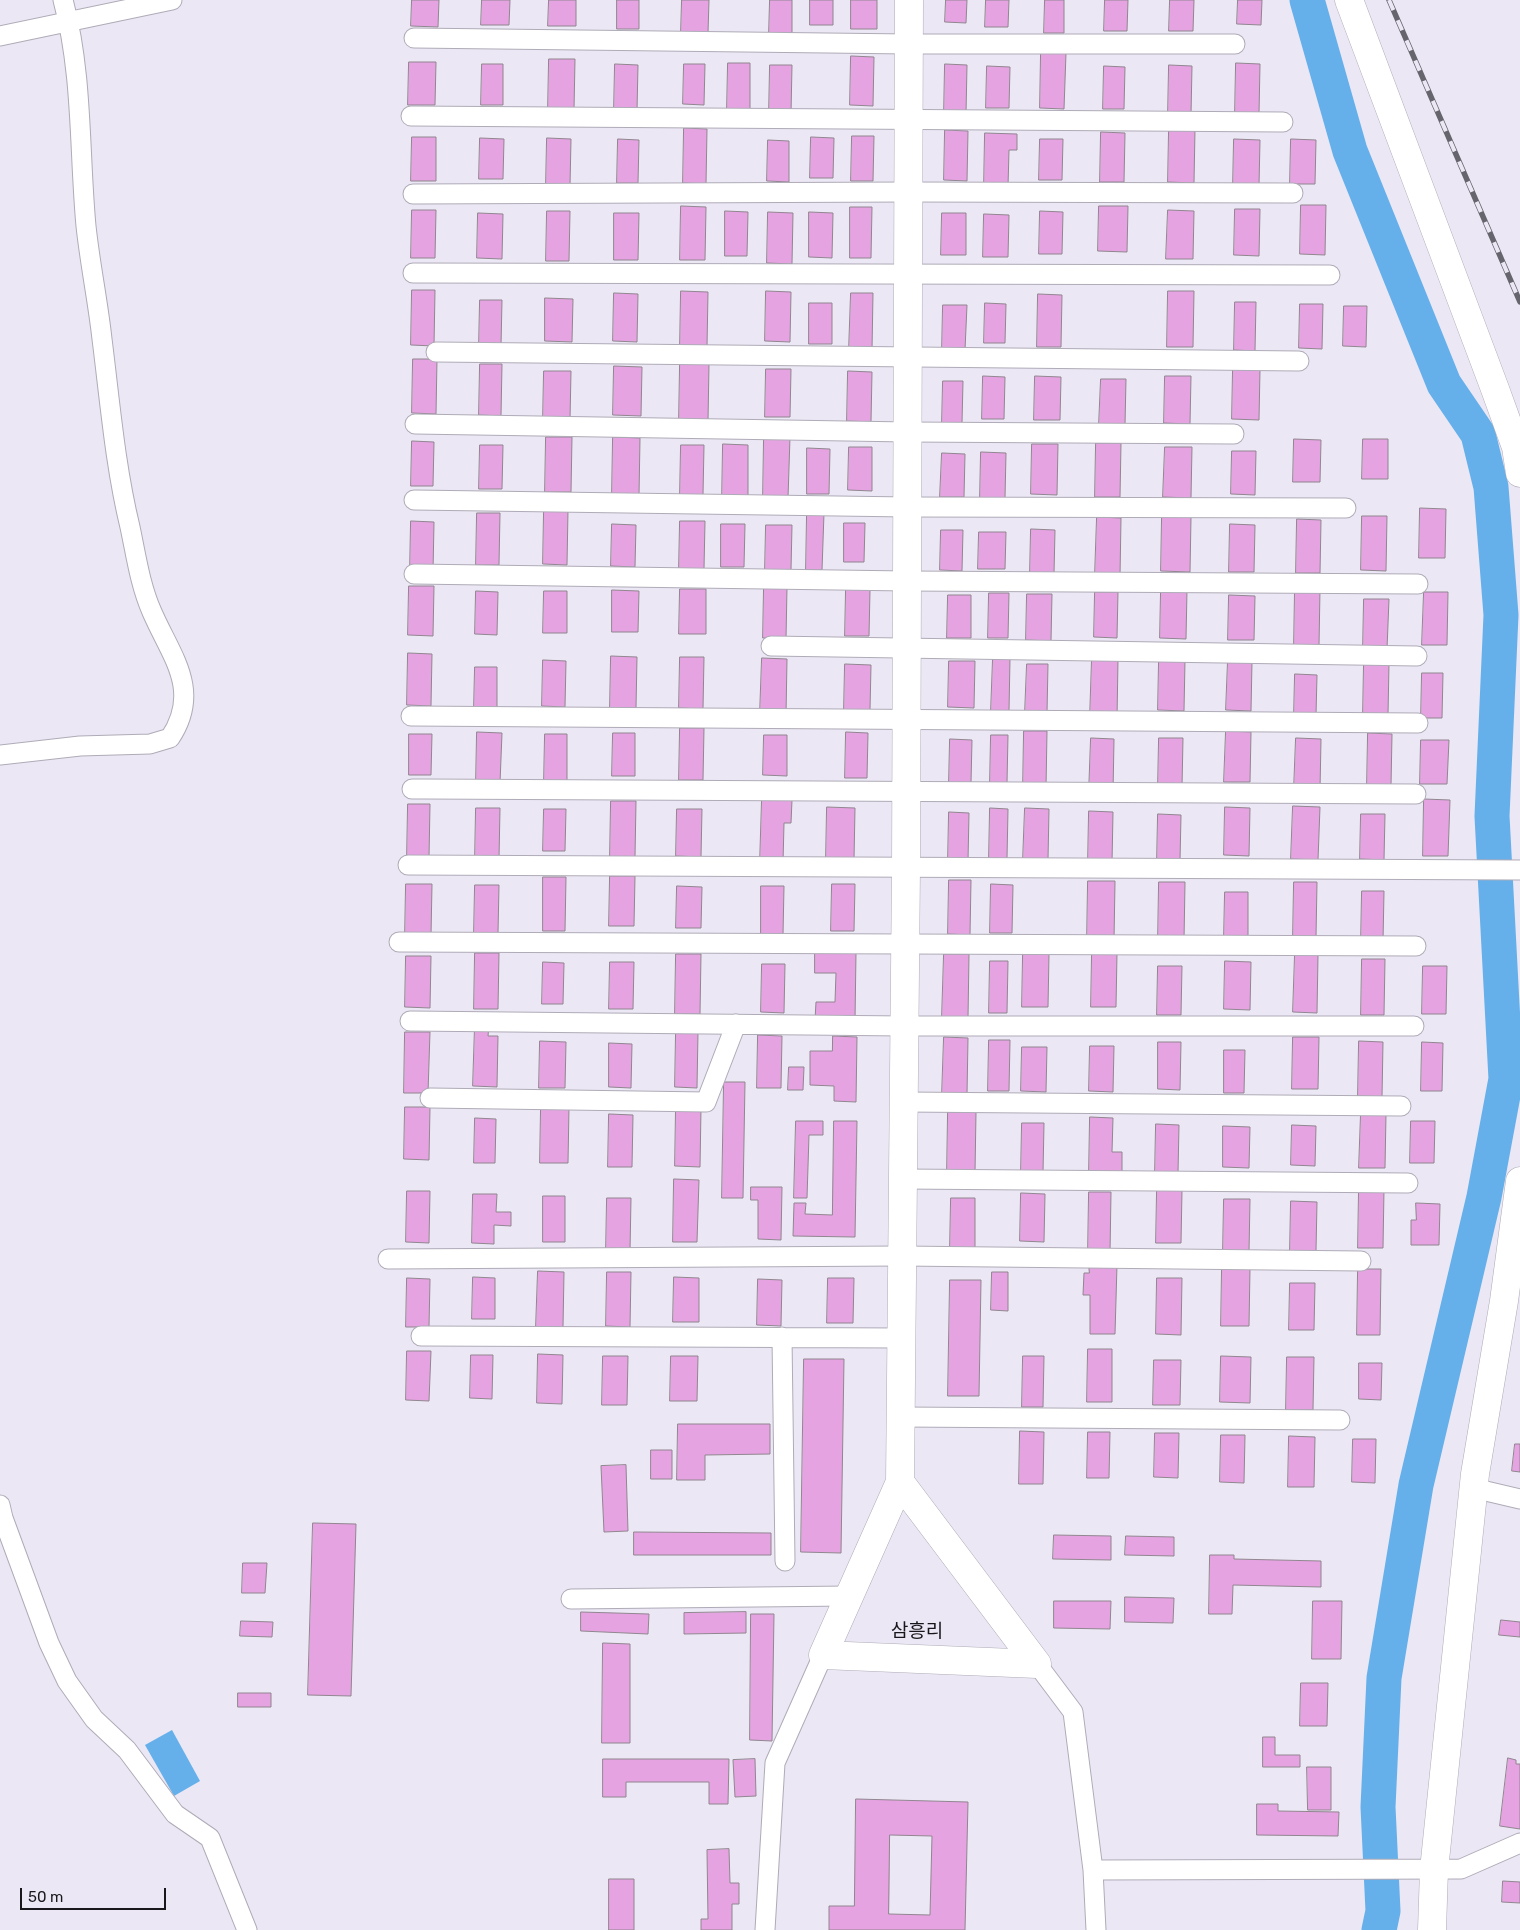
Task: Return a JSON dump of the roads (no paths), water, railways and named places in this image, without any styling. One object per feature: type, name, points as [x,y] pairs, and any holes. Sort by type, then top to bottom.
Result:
[{"type":"street","points":[[0,755],[80,746],[150,744],[170,738],[180,724],[184,704],[183,681],[174,655],[151,611],[123,497],[86,227],[79,104],[69,21],[63,0]]},
{"type":"street","points":[[0,36],[172,0]]},
{"type":"street","points":[[765,1930],[775,1763],[900,1482],[907,720],[909,0]]},
{"type":"street","points":[[1349,0],[1496,389],[1516,447],[1520,473]]},
{"type":"street","points":[[414,38],[909,44],[1234,44]]},
{"type":"street","points":[[411,116],[1283,122]]},
{"type":"street","points":[[413,194],[909,192],[1294,194]]},
{"type":"street","points":[[413,273],[1330,275]]},
{"type":"street","points":[[436,352],[1299,362]]},
{"type":"street","points":[[415,424],[908,432],[1234,434]]},
{"type":"street","points":[[414,500],[908,507],[1346,508]]},
{"type":"street","points":[[414,574],[907,581],[1418,584]]},
{"type":"street","points":[[772,646],[1417,656]]},
{"type":"street","points":[[411,716],[1418,724]]},
{"type":"street","points":[[412,789],[906,791],[1154,795],[1416,794]]},
{"type":"street","points":[[408,865],[1519,870]]},
{"type":"street","points":[[399,942],[1416,946]]},
{"type":"street","points":[[410,1020],[904,1026],[1414,1026]]},
{"type":"street","points":[[430,1098],[706,1102],[736,1024]]},
{"type":"street","points":[[904,1102],[1401,1106]]},
{"type":"street","points":[[903,1179],[1408,1182]]},
{"type":"street","points":[[1432,1930],[1434,1870],[1473,1488],[1504,1301],[1520,1180]]},
{"type":"street","points":[[388,1259],[902,1256],[1361,1262]]},
{"type":"street","points":[[421,1336],[901,1338]]},
{"type":"street","points":[[782,1337],[786,1561]]},
{"type":"street","points":[[901,1417],[1340,1420]]},
{"type":"street","points":[[900,1482],[1073,1712],[1093,1870],[1096,1930]]},
{"type":"street","points":[[1473,1488],[1520,1500]]},
{"type":"street","points":[[0,1505],[3,1518],[49,1643],[67,1681],[94,1719],[127,1750],[174,1814],[210,1838],[247,1930]]},
{"type":"street","points":[[571,1599],[849,1596]]},
{"type":"street","points":[[822,1654],[1037,1664]]},
{"type":"street","points":[[1093,1870],[1461,1869],[1520,1843]]},
{"type":"water","points":[[172,1730],[200,1781],[174,1796],[145,1745]]},
{"type":"waterway","points":[[1307,0],[1350,151],[1444,384],[1478,434],[1491,487],[1501,615],[1492,816],[1506,1079],[1484,1197],[1416,1485],[1384,1678],[1378,1807],[1383,1911],[1379,1930]]},
{"type":"railway","points":[[1389,0],[1520,302]]},
{"type":"district","name":"삼흥리","points":[[917,1632]]}]
